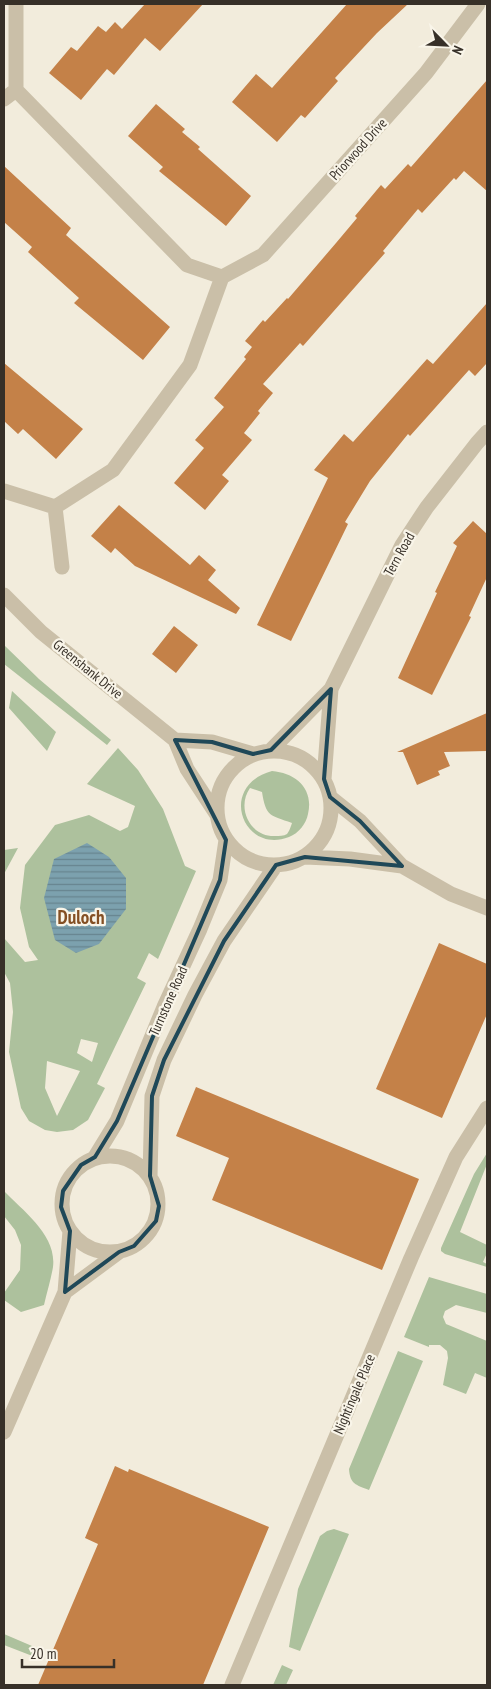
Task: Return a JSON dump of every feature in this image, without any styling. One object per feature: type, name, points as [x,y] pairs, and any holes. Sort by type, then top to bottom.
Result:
[{"type":"street","points":[[4,491],[55,507],[113,470],[190,365],[222,277],[187,265],[10,95],[16,4]]},
{"type":"street","name":"Priorwood Drive","points":[[222,277],[263,254],[426,73],[478,4]]},
{"type":"street","name":"Tern Road","points":[[271,750],[331,689],[402,544],[427,507],[487,432]]},
{"type":"street","points":[[55,507],[62,567]]},
{"type":"street","name":"Greenshank Drive","points":[[4,595],[41,632],[175,740],[187,769],[217,816]]},
{"type":"street","name":"Tern Road","points":[[324,779],[331,689]]},
{"type":"street","points":[[175,740],[212,742],[253,754]]},
{"type":"street","points":[[271,750],[290,752],[307,760],[324,779],[329,790],[332,809],[329,828],[319,844],[305,857],[287,865],[268,866],[249,860],[233,850],[222,834],[217,816],[218,796],[224,778],[237,764],[253,754],[271,750]]},
{"type":"street","points":[[330,797],[360,821],[402,866],[451,894],[487,908]]},
{"type":"street","name":"Turnstone Road","points":[[95,1157],[117,1121],[164,1007],[200,929],[220,880],[226,840]]},
{"type":"street","points":[[305,857],[350,859],[402,866]]},
{"type":"street","name":"Turnstone Road","points":[[150,1176],[152,1096],[164,1060],[224,942],[276,865]]},
{"type":"street","name":"Nightingale Place","points":[[232,1685],[411,1258],[456,1157],[487,1108]]},
{"type":"street","name":"Turnstone Road","points":[[110,1155],[125,1157],[140,1164],[150,1176],[157,1190],[159,1206],[156,1221],[147,1236],[134,1246],[119,1252],[103,1252],[87,1247],[74,1237],[66,1223],[61,1207],[63,1191],[70,1176],[81,1165],[95,1157],[110,1155]]},
{"type":"street","points":[[4,1432],[65,1292],[70,1231]]},
{"type":"street","points":[[65,1292],[119,1252]]},
{"type":"highlighted area","points":[[331,689],[324,779],[330,797],[360,821],[402,866],[305,857],[276,865],[224,941],[164,1060],[152,1096],[150,1176],[159,1206],[156,1221],[134,1246],[119,1252],[65,1292],[70,1231],[61,1207],[63,1191],[81,1165],[95,1157],[117,1121],[220,880],[226,840],[175,740],[212,742],[253,754],[271,750]]},
{"type":"green space","points":[[4,645],[39,679],[111,740],[107,745],[4,664]]},
{"type":"green space","points":[[12,691],[56,732],[47,751],[9,708]]},
{"type":"green space","points":[[118,748],[138,770],[163,809],[185,866],[196,871],[158,959],[149,953],[137,978],[146,983],[97,1084],[105,1088],[88,1120],[73,1130],[57,1132],[45,1130],[29,1121],[21,1108],[9,1052],[13,1012],[10,983],[4,972],[4,938],[25,962],[38,960],[29,947],[20,908],[25,865],[55,825],[89,815],[120,831],[128,827],[135,806],[87,784]],"holes":[[[81,1039],[98,1043],[92,1062],[77,1053]],[[47,1061],[80,1071],[57,1116],[45,1088]]]},
{"type":"green space","points":[[272,771],[289,775],[301,784],[306,790],[309,805],[306,821],[302,828],[289,837],[273,840],[259,836],[249,828],[243,816],[241,803],[245,790],[255,779]],"holes":[[[250,788],[262,792],[267,811],[292,823],[287,834],[280,836],[266,835],[252,827],[245,812],[246,796]]]},
{"type":"green space","points":[[18,848],[4,874],[4,850]]},
{"type":"green space","points":[[487,1153],[487,1164],[460,1232],[487,1245],[487,1253],[483,1262],[487,1264],[487,1267],[445,1254],[441,1251],[441,1248],[474,1174]]},
{"type":"green space","points":[[4,1191],[37,1224],[50,1244],[53,1255],[53,1267],[44,1305],[21,1312],[4,1300],[4,1293],[20,1270],[21,1245],[15,1230],[4,1216]]},
{"type":"green space","points":[[429,1277],[487,1294],[487,1313],[456,1305],[445,1311],[443,1317],[446,1324],[487,1341],[487,1378],[475,1373],[466,1394],[443,1385],[448,1358],[447,1351],[440,1345],[429,1345],[429,1347],[404,1337]]},
{"type":"green space","points":[[398,1351],[423,1361],[369,1490],[352,1481],[349,1469]]},
{"type":"green space","points":[[334,1529],[349,1534],[300,1651],[289,1647],[298,1589],[320,1536]]},
{"type":"green space","points":[[4,1634],[39,1649],[35,1657],[4,1645]]},
{"type":"green space","points":[[282,1665],[293,1670],[286,1685],[273,1685]]},
{"type":"water","points":[[87,843],[109,857],[126,878],[126,909],[99,944],[76,953],[55,940],[44,898],[54,859]]},
{"type":"building","points":[[145,4],[203,4],[160,51],[145,38],[114,75],[107,69],[81,100],[49,73],[71,47],[77,51],[98,26],[106,32],[115,22],[122,29]]},
{"type":"building","points":[[347,4],[408,4],[377,33],[335,78],[338,81],[305,118],[301,115],[277,142],[232,102],[256,74],[272,88]]},
{"type":"building","points":[[487,80],[487,191],[464,171],[456,180],[454,178],[422,213],[418,209],[383,251],[385,253],[303,346],[300,343],[263,384],[273,393],[258,411],[260,413],[244,433],[252,440],[222,475],[229,481],[205,510],[174,483],[204,448],[195,440],[224,407],[214,398],[246,359],[244,357],[252,347],[245,341],[263,320],[265,322],[288,299],[357,218],[355,216],[381,185],[385,189],[408,164],[411,167]]},
{"type":"building","points":[[156,104],[185,129],[182,132],[200,147],[198,149],[251,196],[226,226],[159,171],[163,167],[128,136]]},
{"type":"building","points":[[4,166],[71,228],[66,235],[170,327],[143,360],[74,303],[79,298],[28,252],[32,247],[4,222]]},
{"type":"building","points":[[487,303],[487,363],[475,376],[469,370],[410,436],[408,434],[370,481],[345,522],[348,524],[291,641],[257,625],[328,478],[314,470],[344,434],[353,442],[427,359],[433,364]]},
{"type":"building","points":[[4,363],[83,429],[56,459],[23,429],[18,434],[4,421]]},
{"type":"building","points":[[119,505],[190,565],[199,555],[216,570],[208,580],[240,608],[236,614],[135,566],[115,548],[111,553],[91,536]]},
{"type":"building","points":[[473,521],[487,534],[487,577],[469,616],[471,617],[432,695],[398,678],[457,546],[453,543]]},
{"type":"building","points":[[174,626],[198,645],[176,673],[152,654]]},
{"type":"building","points":[[487,713],[487,751],[444,752],[450,766],[438,771],[440,775],[417,785],[403,752],[397,752]]},
{"type":"building","points":[[439,943],[487,964],[487,1014],[442,1118],[376,1089]]},
{"type":"building","points":[[196,1087],[419,1179],[382,1270],[212,1200],[229,1158],[176,1136]]},
{"type":"building","points":[[115,1466],[128,1472],[129,1469],[269,1527],[203,1685],[38,1685],[98,1544],[85,1538]]},
{"type":"district","name":"Duloch","points":[[81,917]]}]
